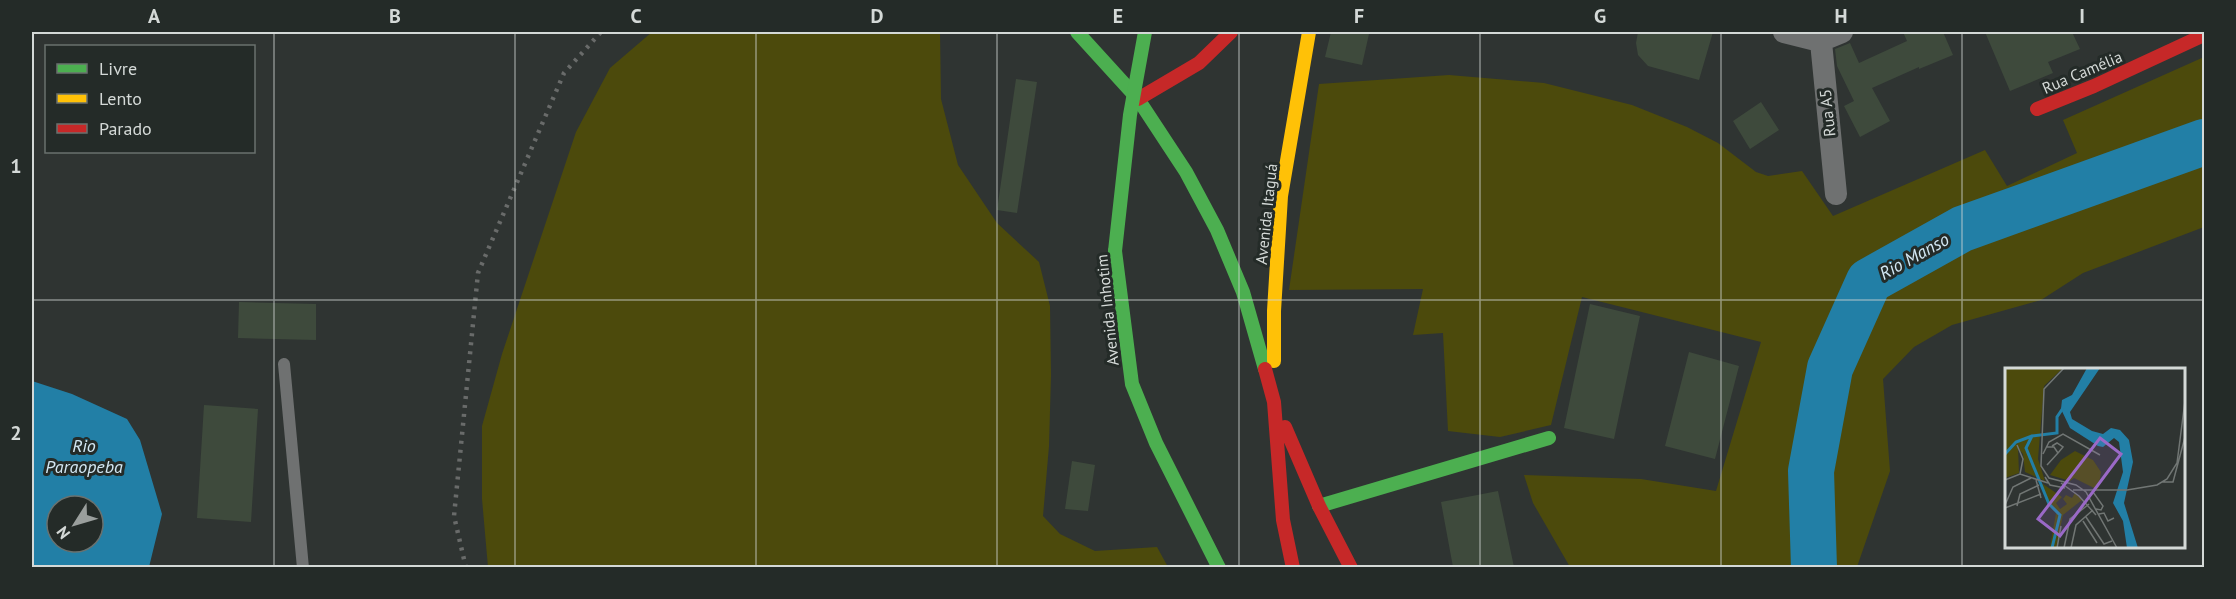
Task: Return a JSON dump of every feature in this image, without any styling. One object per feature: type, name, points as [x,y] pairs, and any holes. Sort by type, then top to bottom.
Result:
[{"type":"main road","points":[[1077,32],[1138,99],[1186,172],[1217,230],[1243,292],[1275,402],[1319,506],[1351,567]]},
{"type":"main road","name":"Avenida Inhotim","points":[[1145,32],[1130,115],[1115,250],[1132,384],[1156,443],[1219,567]]},
{"type":"main road","points":[[1138,99],[1199,63],[1231,32]]},
{"type":"main road","name":"Avenida Itaguá","points":[[1275,402],[1274,311],[1281,196],[1309,32]]},
{"type":"main road","name":"Rua Camélia","points":[[2037,109],[2094,86],[2190,37]]},
{"type":"main road","points":[[1275,402],[1283,520],[1293,567]]},
{"type":"main road","points":[[1319,506],[1549,438]]},
{"type":"street","points":[[1784,32],[1820,36],[1842,32]]},
{"type":"street","name":"Rua A5","points":[[1820,36],[1836,194]]},
{"type":"lane","points":[[284,364],[303,567]]},
{"type":"shaded area","points":[[652,32],[940,32],[941,99],[958,165],[997,223],[1039,262],[1050,306],[1049,446],[1043,516],[1060,534],[1095,551],[1157,547],[1168,567],[488,567],[482,499],[482,426],[502,354],[576,132],[610,68]]},
{"type":"shaded area","points":[[2204,57],[2204,227],[2083,273],[2041,300],[1952,325],[1914,347],[1883,379],[1890,471],[1857,567],[1570,567],[1533,503],[1524,475],[1641,479],[1716,491],[1761,342],[1582,297],[1551,425],[1500,437],[1448,431],[1443,333],[1413,335],[1423,289],[1289,290],[1319,84],[1449,75],[1544,83],[1632,105],[1687,127],[1718,143],[1756,172],[1768,176],[1802,171],[1833,216],[1985,150],[2007,186],[2077,153],[2063,120]]},
{"type":"water","name":"Rio Paraopeba","points":[[32,381],[72,394],[127,419],[140,440],[162,514],[149,567],[32,567]]},
{"type":"building","points":[[1331,32],[1369,34],[1362,65],[1325,57]]},
{"type":"building","points":[[1638,32],[1713,32],[1699,80],[1648,66],[1638,55],[1636,43]]},
{"type":"building","points":[[1903,32],[1943,32],[1953,55],[1872,88],[1890,121],[1860,137],[1844,106],[1854,101],[1837,66],[1835,49],[1850,43],[1859,63],[1907,41]]},
{"type":"building","points":[[1985,32],[2072,32],[2080,49],[2048,62],[2053,73],[2010,91]]},
{"type":"building","points":[[1016,79],[1037,82],[1017,213],[997,210]]},
{"type":"building","points":[[1761,102],[1779,130],[1750,149],[1733,121]]},
{"type":"building","points":[[239,302],[316,304],[316,340],[238,338]]},
{"type":"building","points":[[1590,304],[1640,316],[1614,439],[1564,428]]},
{"type":"building","points":[[1689,352],[1739,366],[1715,459],[1665,446]]},
{"type":"building","points":[[204,405],[258,409],[251,522],[197,518]]},
{"type":"building","points":[[1072,461],[1095,465],[1088,511],[1065,509]]},
{"type":"building","points":[[1498,491],[1514,567],[1453,567],[1441,502]]},
{"type":"waterway","name":"Rio Manso","points":[[1814,568],[1811,471],[1830,368],[1869,281],[1962,229],[2204,142]]},
{"type":"railway","points":[[466,568],[454,516],[478,273],[564,73],[601,32]]},
{"type":"traffic: fast","points":[[1077,32],[1138,99],[1186,172],[1217,230],[1243,292],[1265,369]]},
{"type":"traffic: fast","points":[[1115,251],[1130,115],[1145,32]]},
{"type":"traffic: fast","points":[[1115,251],[1132,384],[1156,443],[1219,568]]},
{"type":"traffic: fast","points":[[1319,506],[1549,438]]},
{"type":"traffic: slow","points":[[1274,361],[1274,311],[1281,196],[1309,32]]},
{"type":"traffic: jam","points":[[1138,99],[1199,63],[1231,32]]},
{"type":"traffic: jam","points":[[2037,109],[2094,86],[2204,35]]},
{"type":"traffic: jam","points":[[1265,369],[1274,402],[1283,520],[1293,568]]},
{"type":"traffic: jam","points":[[1285,427],[1319,506],[1351,568]]}]
